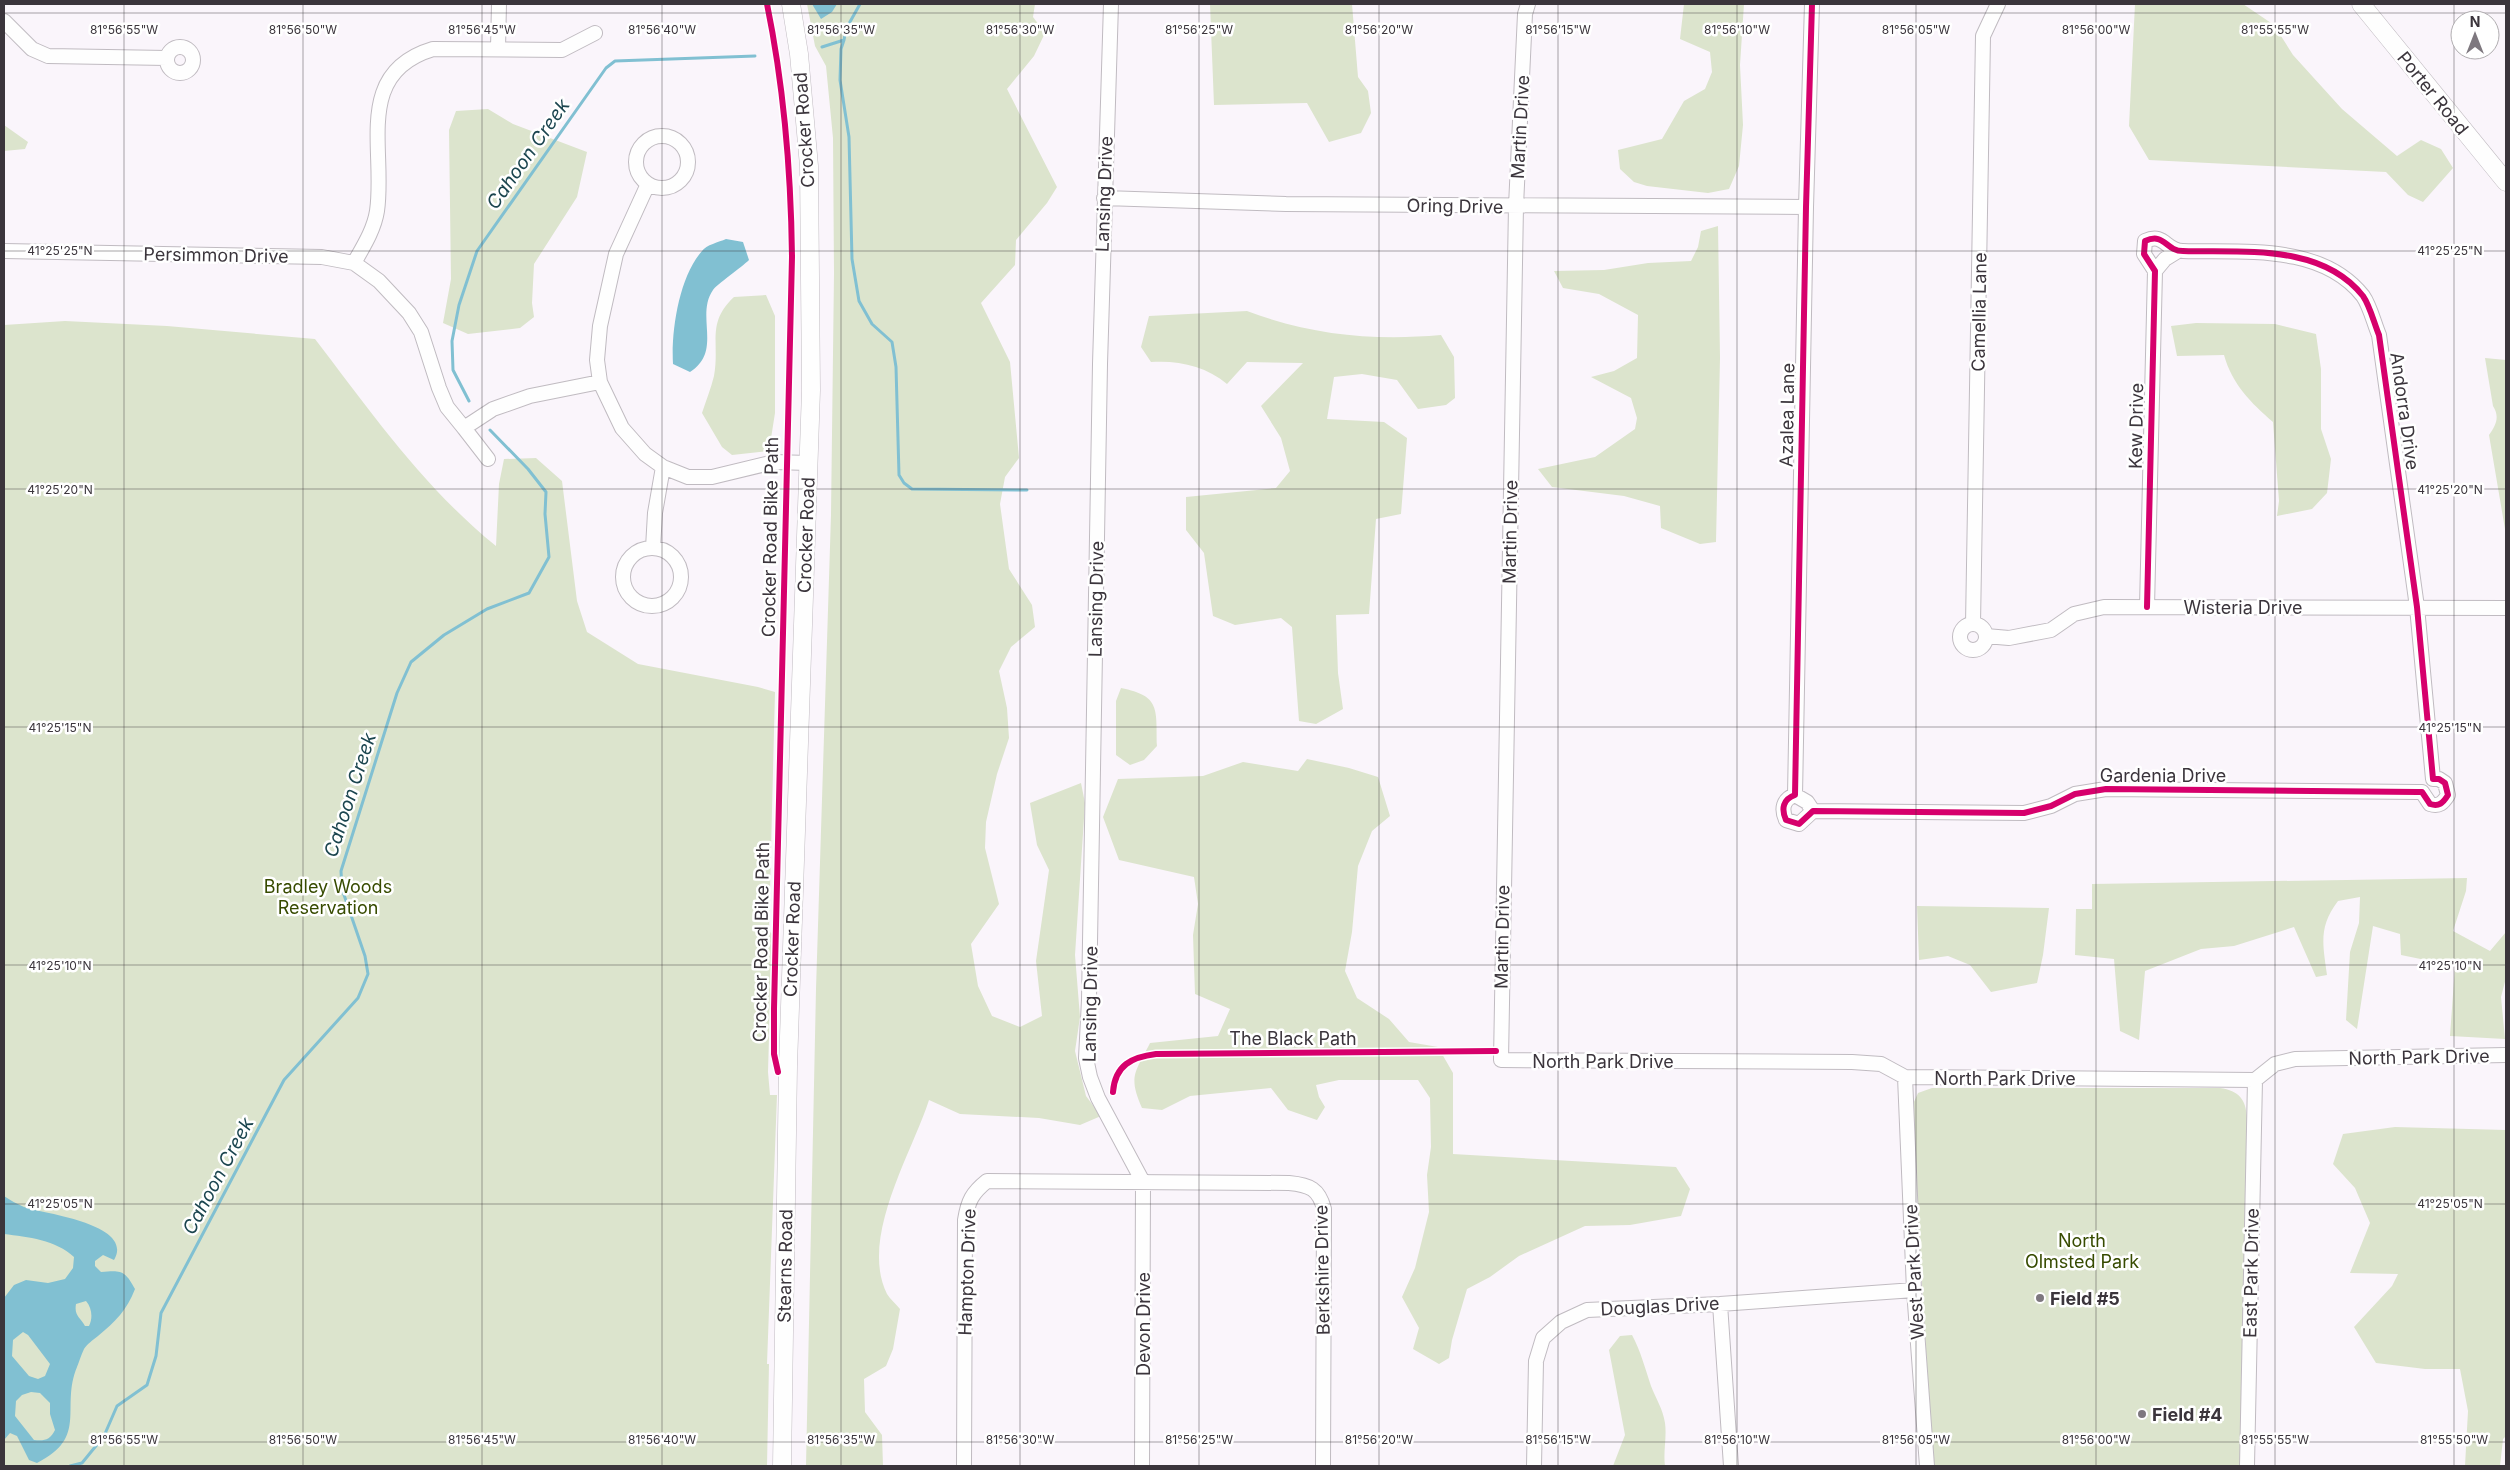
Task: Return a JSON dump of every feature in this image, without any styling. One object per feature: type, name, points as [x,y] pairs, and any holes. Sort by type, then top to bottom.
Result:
[{"type":"main road","name":"Crocker Road","points":[[788,1066],[811,390],[809,166],[799,54],[791,4]]},
{"type":"main road","name":"Porter Road","points":[[2361,4],[2506,182]]},
{"type":"main road","name":"Stearns Road","points":[[782,1466],[788,1066]]},
{"type":"street","points":[[498,48],[499,4]]},
{"type":"street","name":"Lansing Drive","points":[[1111,4],[1104,198],[1090,1000],[1086,1058],[1098,1098],[1143,1182]]},
{"type":"street","name":"Martin Drive","points":[[1501,1060],[1516,206],[1525,14],[1528,4]]},
{"type":"street","name":"Azalea Lane","points":[[1812,4],[1806,207],[1795,795],[1786,800],[1783,810],[1786,820],[1799,824],[1813,811]]},
{"type":"street","name":"Camellia Lane","points":[[1973,624],[1983,36],[1998,4]]},
{"type":"street","points":[[4,21],[32,49],[48,56],[167,58]]},
{"type":"street","points":[[354,263],[369,236],[377,211],[378,110],[384,90],[395,72],[414,54],[433,49],[498,48],[562,50],[595,32]]},
{"type":"street","points":[[648,184],[616,254],[600,326],[597,360],[600,382],[622,428],[645,454],[663,468],[688,476],[712,476],[774,462],[808,463]]},
{"type":"street","name":"Oring Drive","points":[[1104,198],[1286,204],[1806,207]]},
{"type":"street","name":"Andorra Drive","points":[[2143,249],[2145,241],[2153,238],[2164,240],[2178,251],[2277,254],[2313,260],[2340,276],[2363,297],[2379,335],[2417,607],[2433,779]]},
{"type":"street","name":"Kew Drive","points":[[2143,249],[2155,271],[2147,607]]},
{"type":"street","name":"Persimmon Drive","points":[[4,251],[322,258],[354,263],[379,281],[409,313],[422,332],[438,388],[447,407],[488,458]]},
{"type":"street","points":[[2155,271],[2165,259],[2178,251]]},
{"type":"street","points":[[464,428],[493,409],[530,396],[600,382]]},
{"type":"street","points":[[653,548],[655,513],[663,468]]},
{"type":"street","points":[[653,548],[662,550],[677,562],[681,580],[674,597],[666,603],[648,606],[631,597],[626,589],[624,570],[635,554],[653,548]]},
{"type":"street","name":"Wisteria Drive","points":[[1986,636],[2009,638],[2051,630],[2074,614],[2104,607],[2506,608]]},
{"type":"street","points":[[1973,624],[1980,626],[1986,636],[1984,644],[1971,649],[1964,646],[1960,639],[1961,630],[1973,624]]},
{"type":"street","points":[[2433,779],[2439,779],[2445,783],[2448,795],[2444,802],[2434,805],[2426,802],[2422,792],[2424,784],[2433,779]]},
{"type":"street","name":"Gardenia Drive","points":[[1813,811],[2018,814],[2051,806],[2083,792],[2106,789],[2422,792]]},
{"type":"street","points":[[1795,795],[1807,802],[1813,811]]},
{"type":"street","name":"North Park Drive","points":[[1501,1060],[1852,1062],[1881,1064],[1905,1078],[2255,1080],[2275,1064],[2296,1060],[2506,1055]]},
{"type":"street","name":"West Park Drive","points":[[1905,1078],[1914,1290],[1926,1466]]},
{"type":"street","name":"East Park Drive","points":[[2247,1466],[2255,1080]]},
{"type":"street","name":"Hampton Drive","points":[[964,1466],[965,1220],[967,1204],[973,1192],[987,1181],[1143,1182]]},
{"type":"street","name":"Devon Drive","points":[[1142,1466],[1143,1182]]},
{"type":"street","name":"Berkshire Drive","points":[[1143,1182],[1290,1183],[1306,1185],[1320,1195],[1324,1209],[1323,1466]]},
{"type":"street","name":"Douglas Drive","points":[[1534,1466],[1536,1360],[1543,1338],[1561,1322],[1587,1310],[1720,1304],[1914,1290]]},
{"type":"street","points":[[1720,1304],[1731,1466]]},
{"type":"green space","points":[[807,4],[1035,4],[1033,17],[1045,33],[1034,56],[1007,89],[1057,187],[1047,203],[1016,240],[1015,265],[981,303],[1010,362],[1019,458],[1005,477],[1000,504],[1009,569],[1032,605],[1035,627],[1011,647],[999,671],[1007,708],[1009,738],[997,774],[986,822],[985,848],[999,904],[971,944],[978,986],[992,1016],[1020,1027],[1042,1016],[1036,961],[1049,870],[1037,845],[1030,803],[1081,783],[1085,803],[1075,955],[1080,1017],[1075,1051],[1086,1096],[1101,1116],[1080,1125],[1039,1118],[960,1114],[929,1100],[891,1196],[879,1248],[880,1272],[887,1294],[900,1309],[893,1349],[886,1366],[864,1379],[865,1412],[882,1435],[883,1466],[806,1466],[816,989],[831,515],[834,273],[833,138],[826,66],[815,46]]},
{"type":"green space","points":[[1210,4],[1352,4],[1358,77],[1368,91],[1371,113],[1361,133],[1329,142],[1307,103],[1214,105]]},
{"type":"green space","points":[[1684,4],[1744,4],[1740,65],[1743,125],[1739,166],[1729,189],[1708,193],[1647,186],[1634,182],[1620,169],[1618,150],[1662,139],[1684,101],[1705,89],[1712,72],[1710,52],[1680,39]]},
{"type":"green space","points":[[2135,4],[2243,4],[2274,25],[2293,55],[2342,109],[2397,156],[2421,140],[2441,149],[2453,168],[2423,202],[2408,195],[2386,172],[2149,160],[2129,126]]},
{"type":"green space","points":[[488,109],[513,124],[587,152],[577,197],[534,264],[532,303],[534,317],[520,328],[468,334],[443,323],[451,279],[449,130],[456,111]]},
{"type":"green space","points":[[4,125],[28,142],[25,149],[4,151]]},
{"type":"green space","points":[[1718,226],[1720,358],[1716,542],[1700,544],[1661,528],[1660,506],[1624,496],[1552,487],[1538,469],[1595,457],[1635,429],[1637,418],[1631,398],[1591,377],[1614,371],[1637,358],[1638,315],[1599,294],[1563,288],[1554,271],[1604,270],[1648,263],[1691,261],[1698,247],[1701,231]]},
{"type":"green space","points":[[766,295],[775,316],[775,413],[769,451],[732,455],[722,447],[702,413],[714,376],[717,325],[725,307],[734,297]]},
{"type":"green space","points":[[1247,311],[1295,326],[1342,334],[1391,337],[1441,335],[1454,357],[1455,398],[1446,405],[1418,409],[1397,380],[1362,374],[1334,377],[1327,419],[1384,422],[1407,438],[1401,514],[1376,519],[1369,614],[1336,615],[1338,673],[1343,709],[1316,724],[1299,721],[1292,627],[1281,618],[1235,625],[1213,616],[1204,553],[1186,530],[1186,497],[1276,488],[1290,471],[1281,438],[1261,406],[1303,363],[1247,362],[1227,384],[1210,373],[1181,363],[1151,362],[1141,347],[1149,316]]},
{"type":"green space","name":"Bradley Woods Reservation","points":[[65,321],[167,326],[315,339],[378,421],[422,474],[445,499],[496,546],[499,484],[504,459],[536,458],[562,481],[577,601],[587,632],[638,664],[775,692],[769,930],[772,934],[768,1072],[770,1095],[777,1095],[767,1364],[769,1364],[767,1466],[4,1466],[4,325]]},
{"type":"green space","points":[[2196,323],[2275,324],[2316,334],[2321,369],[2321,429],[2331,459],[2327,493],[2312,509],[2277,516],[2279,501],[2273,422],[2257,408],[2237,384],[2224,355],[2177,356],[2171,326]]},
{"type":"green space","points":[[2485,358],[2506,360],[2506,535],[2489,435],[2497,417],[2493,406]]},
{"type":"green space","points":[[1121,688],[1134,691],[1150,700],[1156,713],[1157,746],[1144,760],[1130,765],[1116,755],[1116,701]]},
{"type":"green space","points":[[1307,759],[1349,768],[1378,777],[1390,816],[1372,831],[1358,866],[1352,932],[1345,971],[1357,998],[1389,1019],[1409,1042],[1438,1047],[1453,1073],[1453,1154],[1676,1167],[1690,1189],[1681,1216],[1630,1225],[1585,1226],[1519,1256],[1490,1277],[1467,1289],[1452,1340],[1449,1358],[1439,1364],[1413,1349],[1419,1328],[1402,1297],[1415,1268],[1429,1212],[1427,1175],[1431,1147],[1430,1098],[1418,1080],[1339,1080],[1316,1085],[1319,1097],[1325,1107],[1317,1120],[1288,1110],[1271,1088],[1190,1096],[1162,1110],[1142,1108],[1135,1089],[1134,1081],[1137,1068],[1150,1043],[1218,1036],[1230,1009],[1195,994],[1193,935],[1198,904],[1194,877],[1119,860],[1103,817],[1118,779],[1203,776],[1243,762],[1298,771]]},
{"type":"green space","points":[[2467,878],[2466,891],[2453,931],[2490,951],[2506,932],[2506,978],[2501,997],[2505,1039],[2450,1036],[2455,966],[2401,955],[2400,934],[2373,926],[2357,1029],[2346,1020],[2350,952],[2359,923],[2360,897],[2338,901],[2327,919],[2323,945],[2327,975],[2316,977],[2294,927],[2234,946],[2201,949],[2145,971],[2139,1040],[2120,1031],[2114,959],[2075,955],[2076,909],[2092,909],[2092,884]]},
{"type":"green space","points":[[1917,906],[2049,908],[2043,955],[2037,983],[1991,992],[1970,965],[1948,956],[1919,960]]},
{"type":"green space","name":"North Olmsted Park","points":[[1932,1088],[2220,1088],[2232,1091],[2240,1097],[2245,1106],[2247,1118],[2240,1466],[1933,1466],[1912,1119],[1913,1104],[1918,1093]]},
{"type":"green space","points":[[2395,1127],[2506,1130],[2506,1436],[2503,1439],[2500,1466],[2465,1466],[2468,1411],[2460,1369],[2425,1369],[2376,1363],[2354,1327],[2392,1286],[2398,1274],[2350,1273],[2370,1223],[2355,1188],[2333,1164],[2343,1134]]},
{"type":"green space","points":[[1632,1335],[1664,1418],[1665,1466],[1613,1466],[1625,1435],[1609,1350],[1620,1336]]},
{"type":"water","points":[[812,4],[837,4],[832,12],[821,19]]},
{"type":"water","points":[[726,239],[743,242],[749,260],[713,290],[708,300],[706,311],[707,344],[705,354],[700,364],[690,372],[673,364],[673,336],[682,289],[687,275],[702,251],[710,245]]},
{"type":"water","points":[[4,1196],[24,1207],[67,1217],[100,1229],[112,1238],[117,1248],[114,1260],[103,1255],[95,1261],[95,1266],[101,1272],[118,1271],[122,1273],[128,1278],[135,1289],[120,1315],[84,1349],[73,1382],[68,1432],[63,1443],[53,1453],[37,1463],[29,1460],[17,1436],[10,1433],[4,1440],[4,1298],[14,1285],[26,1280],[48,1283],[65,1279],[73,1268],[74,1257],[67,1251],[50,1243],[4,1234]],"holes":[[[86,1301],[91,1313],[89,1326],[85,1326],[76,1311],[76,1304]],[[23,1332],[28,1335],[50,1364],[45,1376],[38,1379],[29,1376],[12,1356],[13,1340]],[[31,1392],[40,1393],[50,1403],[50,1414],[55,1430],[49,1438],[34,1440],[15,1416],[16,1401],[22,1395]]]},
{"type":"waterway","name":"Cahoon Creek","points":[[822,47],[844,40],[846,29],[860,4]]},
{"type":"waterway","points":[[844,40],[841,49],[840,80],[849,137],[852,259],[859,301],[872,324],[892,342],[896,367],[899,475],[904,483],[912,489],[1027,490]]},
{"type":"waterway","name":"Cahoon Creek","points":[[469,401],[453,370],[452,341],[459,305],[477,251],[606,68],[615,61],[755,56]]},
{"type":"waterway","name":"Cahoon Creek","points":[[70,1466],[82,1463],[104,1436],[117,1406],[147,1385],[156,1356],[161,1313],[284,1080],[358,998],[368,974],[365,956],[342,889],[341,871],[397,693],[411,662],[444,635],[487,609],[529,593],[549,557],[545,514],[546,492],[528,469],[490,430]]},
{"type":"cycle path","name":"Crocker Road Bike Path","points":[[767,4],[786,130],[792,257],[774,1009],[774,1054],[778,1072]]},
{"type":"cycle path","points":[[1812,4],[1806,207],[1795,795],[1788,799],[1784,805],[1786,820],[1799,824],[1813,811],[2024,813],[2051,806],[2075,794],[2106,789],[2422,792],[2430,804],[2438,805],[2442,802],[2448,795],[2445,783],[2439,779],[2433,779],[2417,607],[2379,335],[2363,296],[2346,279],[2326,267],[2280,254],[2183,251],[2172,248],[2161,240],[2152,239],[2145,241],[2144,254],[2155,271],[2147,607]]},
{"type":"cycle path","name":"The Black Path","points":[[1113,1092],[1117,1075],[1126,1064],[1139,1057],[1156,1054],[1496,1051]]},
{"type":"place","name":"Field #5","points":[[2040,1298]]},
{"type":"place","name":"Field #4","points":[[2142,1414]]}]
